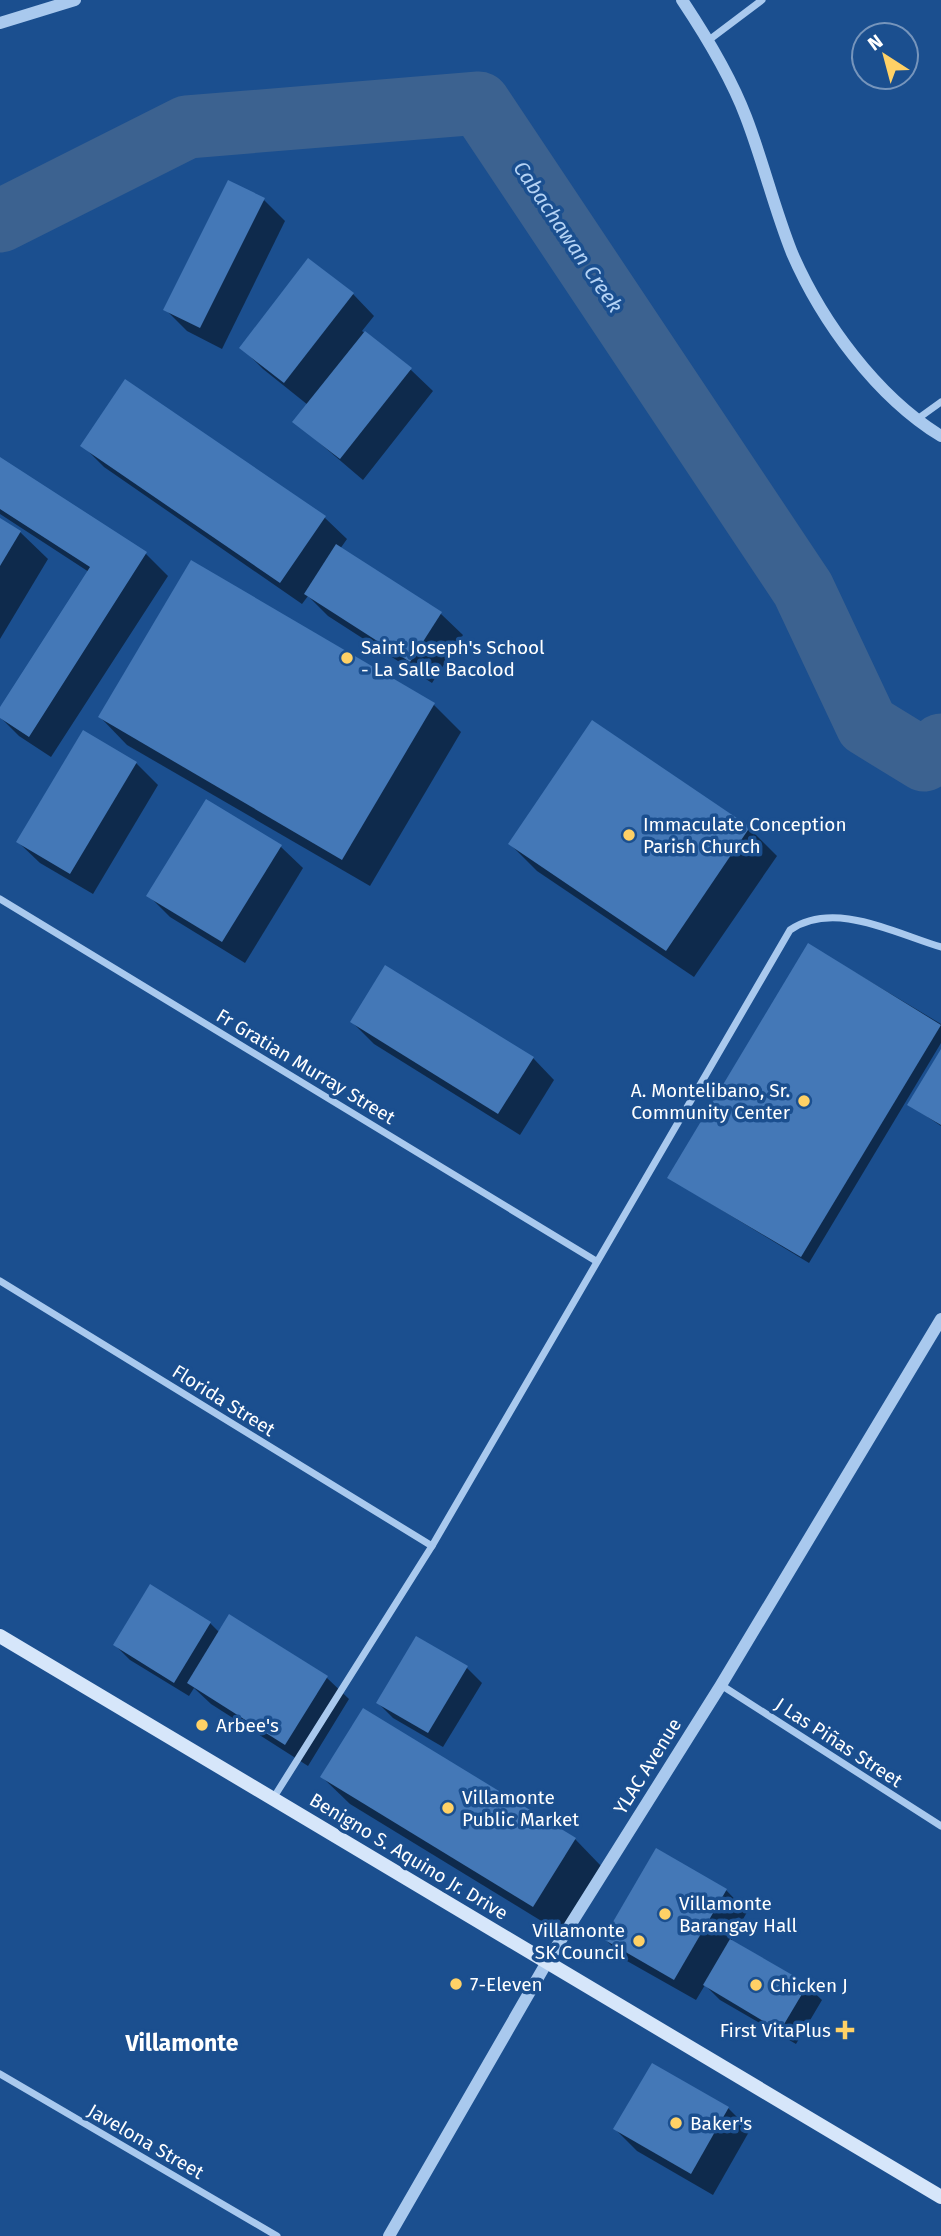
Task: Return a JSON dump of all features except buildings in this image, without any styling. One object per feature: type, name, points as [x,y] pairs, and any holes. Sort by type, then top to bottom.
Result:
[{"type":"main road","name":"Benigno S. Aquino Jr. Drive","points":[[0,1636],[941,2197]]},
{"type":"street","points":[[0,23],[75,0]]},
{"type":"street","points":[[682,0],[709,40],[745,115],[793,254],[818,302],[868,371],[916,421],[941,436]]},
{"type":"street","points":[[709,40],[762,0]]},
{"type":"street","points":[[916,421],[941,402]]},
{"type":"street","name":"Fr Gratian Murray Street","points":[[0,899],[596,1261]]},
{"type":"street","points":[[274,1797],[432,1546],[790,930],[806,919],[824,916],[845,918],[941,947]]},
{"type":"street","name":"Florida Street","points":[[0,1281],[432,1546]]},
{"type":"street","name":"YLAC Avenue","points":[[389,2236],[547,1962],[721,1685],[941,1319]]},
{"type":"street","name":"J Las Piñas Street","points":[[721,1685],[941,1826]]},
{"type":"street","name":"Javelona Street","points":[[0,2074],[277,2236]]},
{"type":"waterway","name":"Cabachawan Creek","points":[[0,221],[187,127],[479,103],[803,589],[867,725],[924,760],[941,745]]},
{"type":"place","name":"Saint Joseph's School - La Salle Bacolod","points":[[347,658]]},
{"type":"place","name":"Immaculate Conception Parish Church","points":[[629,835]]},
{"type":"place","name":"A. Montelibano, Sr. Community Center","points":[[804,1101]]},
{"type":"place","name":"Arbee's","points":[[202,1725]]},
{"type":"place","name":"Villamonte Public Market","points":[[448,1808]]},
{"type":"place","name":"Villamonte Barangay Hall","points":[[665,1914]]},
{"type":"place","name":"Villamonte SK Council","points":[[639,1941]]},
{"type":"place","name":"7-Eleven","points":[[456,1984]]},
{"type":"place","name":"Chicken J","points":[[756,1985]]},
{"type":"place","name":"First VitaPlus","points":[[845,2030]]},
{"type":"place","name":"Baker's","points":[[676,2123]]},
{"type":"district","name":"Villamonte","points":[[182,2043]]}]
